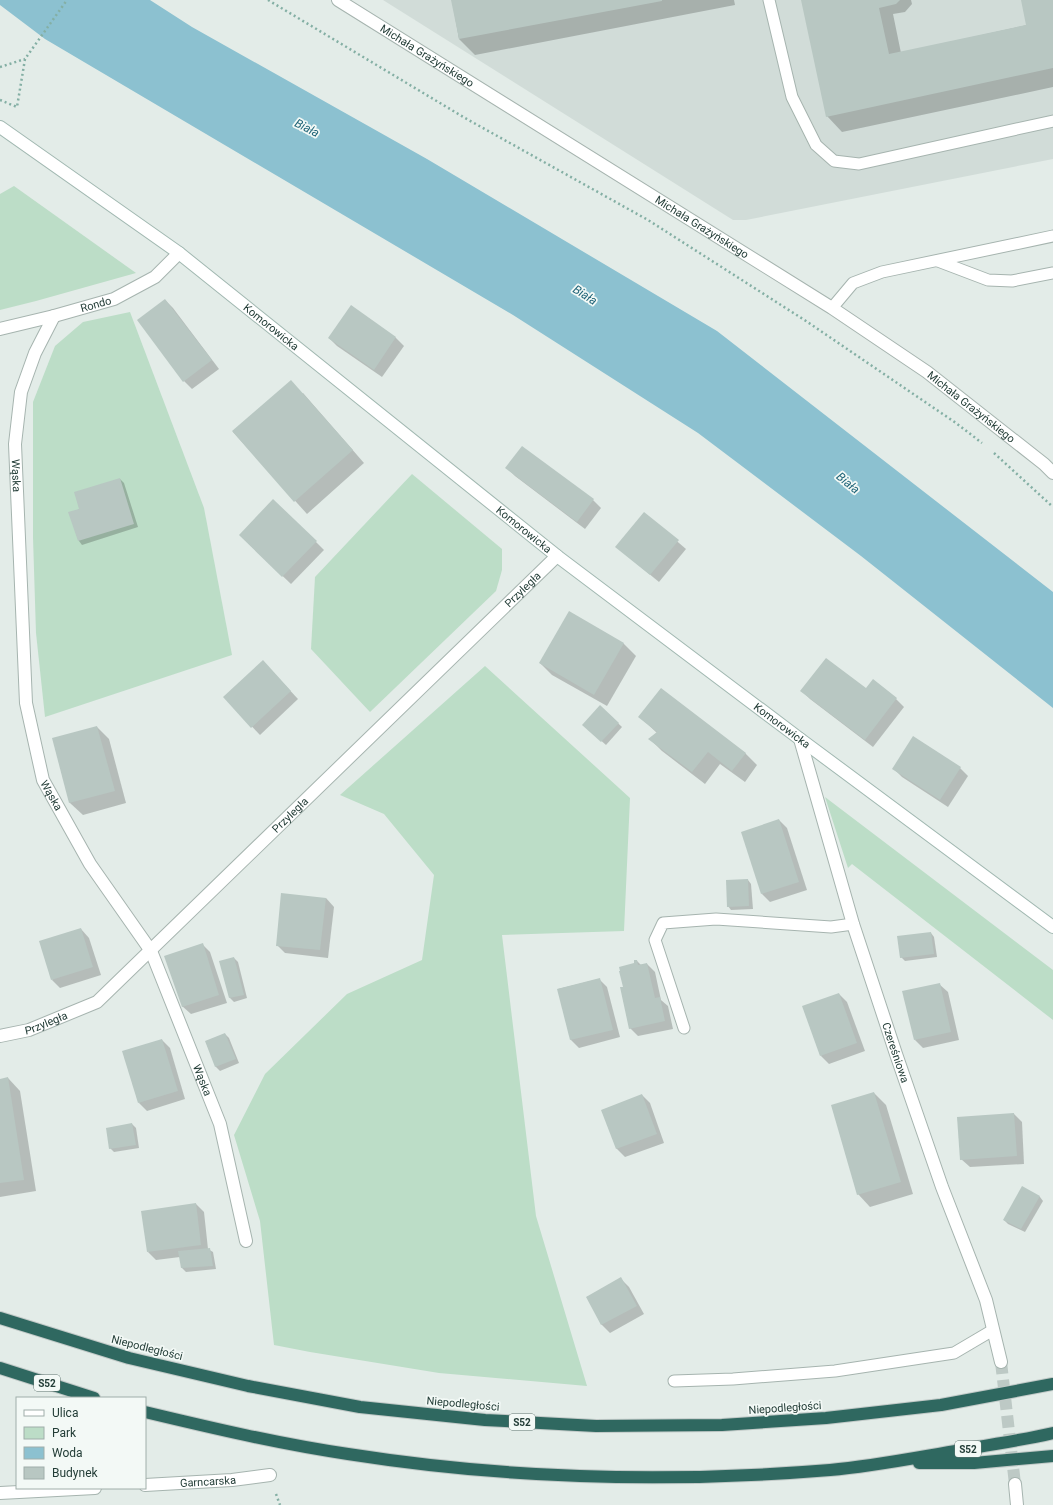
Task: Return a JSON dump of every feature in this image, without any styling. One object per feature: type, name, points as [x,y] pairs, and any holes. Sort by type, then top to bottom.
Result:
[{"type":"highway","name":"Niepodległości","points":[[0,1318],[129,1358],[248,1386],[360,1407],[486,1420],[596,1426],[722,1425],[826,1418],[941,1405],[1053,1384]]},
{"type":"highway","name":"S52","points":[[0,1368],[91,1397]]},
{"type":"highway","name":"S52","points":[[146,1412],[235,1433],[347,1454],[473,1470],[592,1476],[713,1477],[832,1470],[884,1463],[1053,1433]]},
{"type":"highway","points":[[884,1463],[974,1463],[1053,1456]]},
{"type":"street","name":"Michała Grażyńskiego","points":[[338,0],[832,308],[927,372],[1044,464],[1053,473]]},
{"type":"street","name":"Komorowicka","points":[[0,127],[179,253],[557,556],[800,740],[1053,927]]},
{"type":"street","name":"Rondo","points":[[0,329],[114,299],[155,277],[179,253]]},
{"type":"street","name":"Wąska","points":[[54,316],[35,352],[21,392],[15,444],[26,703],[43,780],[90,864],[151,951],[220,1124],[246,1241]]},
{"type":"street","name":"Przyległa","points":[[0,1036],[29,1030],[97,1002],[557,556]]},
{"type":"street","name":"Czereśniowa","points":[[800,740],[853,924],[942,1187],[986,1300],[1001,1362]]},
{"type":"street","name":"Garncarska","points":[[146,1485],[232,1480],[270,1475]]},
{"type":"street","points":[[1015,1484],[1017,1505]]},
{"type":"street","points":[[0,1493],[76,1489]]},
{"type":"lane","points":[[769,0],[792,96],[816,145],[834,161],[859,164],[1053,121]]},
{"type":"lane","points":[[832,308],[853,283],[882,272],[1053,236]]},
{"type":"lane","points":[[937,261],[988,280],[1012,281],[1053,273]]},
{"type":"lane","points":[[684,1028],[655,940],[663,923],[716,919],[831,927],[853,924]]},
{"type":"lane","points":[[674,1381],[733,1379],[835,1371],[954,1354],[993,1330]]},
{"type":"path","points":[[0,100],[17,107],[25,59],[67,0]]},
{"type":"path","points":[[268,0],[465,118],[648,220],[806,321],[956,423],[988,448]]},
{"type":"path","points":[[0,66],[25,59]]},
{"type":"path","points":[[994,452],[1053,507]]},
{"type":"shaded area","points":[[383,0],[1053,0],[1053,159],[746,220],[733,220]]},
{"type":"green space","points":[[14,186],[136,273],[0,310],[0,194]]},
{"type":"green space","points":[[130,312],[204,508],[232,655],[45,717],[36,633],[33,538],[33,402],[55,346],[83,322]]},
{"type":"green space","points":[[412,474],[502,549],[502,570],[496,591],[370,712],[311,649],[315,577]]},
{"type":"green space","points":[[485,666],[630,798],[624,931],[502,935],[536,1216],[587,1386],[439,1373],[274,1345],[260,1221],[234,1135],[265,1074],[347,994],[422,960],[434,875],[384,814],[340,795]]},
{"type":"green space","points":[[825,797],[1053,970],[1053,1020],[852,864],[848,868]]},
{"type":"water","name":"Biała","points":[[0,0],[150,0],[192,27],[427,159],[717,331],[1053,592],[1053,708],[861,556],[698,433],[513,315],[45,39],[0,5]]},
{"type":"building","points":[[451,0],[662,0],[662,1],[459,39]]},
{"type":"building","points":[[801,0],[900,0],[896,4],[879,8],[889,54],[1026,25],[1021,0],[1053,0],[1053,68],[826,117]]},
{"type":"building","points":[[165,299],[212,360],[183,382],[137,320]]},
{"type":"building","points":[[351,305],[396,337],[374,370],[328,338]]},
{"type":"building","points":[[291,380],[353,450],[294,502],[232,431]]},
{"type":"building","points":[[522,446],[594,499],[577,522],[505,468]]},
{"type":"building","points":[[120,478],[134,524],[78,541],[68,512],[79,509],[74,492]]},
{"type":"building","points":[[273,499],[317,541],[282,577],[239,535]]},
{"type":"building","points":[[644,512],[679,540],[650,575],[615,547]]},
{"type":"building","points":[[569,611],[624,643],[594,695],[539,663]]},
{"type":"building","points":[[826,658],[866,688],[873,679],[897,698],[865,740],[800,691]]},
{"type":"building","points":[[263,660],[291,691],[251,728],[223,697]]},
{"type":"building","points":[[661,688],[746,753],[732,771],[708,752],[692,772],[648,739],[657,732],[638,717]]},
{"type":"building","points":[[600,705],[619,723],[601,742],[582,725]]},
{"type":"building","points":[[97,726],[115,791],[69,803],[52,738]]},
{"type":"building","points":[[913,736],[961,767],[940,800],[892,769]]},
{"type":"building","points":[[779,819],[799,882],[761,894],[741,832]]},
{"type":"building","points":[[748,879],[749,906],[727,907],[726,880]]},
{"type":"building","points":[[281,893],[326,898],[320,950],[276,946]]},
{"type":"building","points":[[81,928],[93,967],[51,980],[39,941]]},
{"type":"building","points":[[931,932],[934,954],[900,958],[897,936]]},
{"type":"building","points":[[203,943],[219,995],[182,1007],[164,956]]},
{"type":"building","points":[[234,957],[244,995],[229,998],[219,961]]},
{"type":"building","points":[[634,960],[637,960],[638,965],[647,963],[655,998],[660,997],[665,1021],[629,1029],[620,987],[623,987],[619,967],[634,963]]},
{"type":"building","points":[[600,978],[613,1030],[570,1040],[557,989]]},
{"type":"building","points":[[940,983],[951,1032],[914,1040],[902,991]]},
{"type":"building","points":[[839,993],[857,1043],[820,1056],[802,1006]]},
{"type":"building","points":[[225,1033],[236,1059],[215,1067],[205,1041]]},
{"type":"building","points":[[162,1039],[178,1091],[138,1103],[122,1051]]},
{"type":"building","points":[[8,1077],[24,1180],[0,1183],[0,1079]]},
{"type":"building","points":[[874,1092],[901,1182],[857,1195],[831,1105]]},
{"type":"building","points":[[642,1094],[657,1134],[616,1149],[601,1110]]},
{"type":"building","points":[[1014,1113],[1017,1156],[960,1160],[957,1117]]},
{"type":"building","points":[[132,1123],[136,1145],[109,1149],[106,1128]]},
{"type":"building","points":[[1022,1186],[1040,1196],[1021,1229],[1003,1220]]},
{"type":"building","points":[[196,1203],[201,1245],[147,1252],[141,1211]]},
{"type":"building","points":[[210,1248],[213,1266],[181,1268],[178,1251]]},
{"type":"building","points":[[621,1277],[637,1306],[601,1325],[586,1297]]},
{"type":"tunnel","points":[[1001,1362],[1015,1484]]}]
